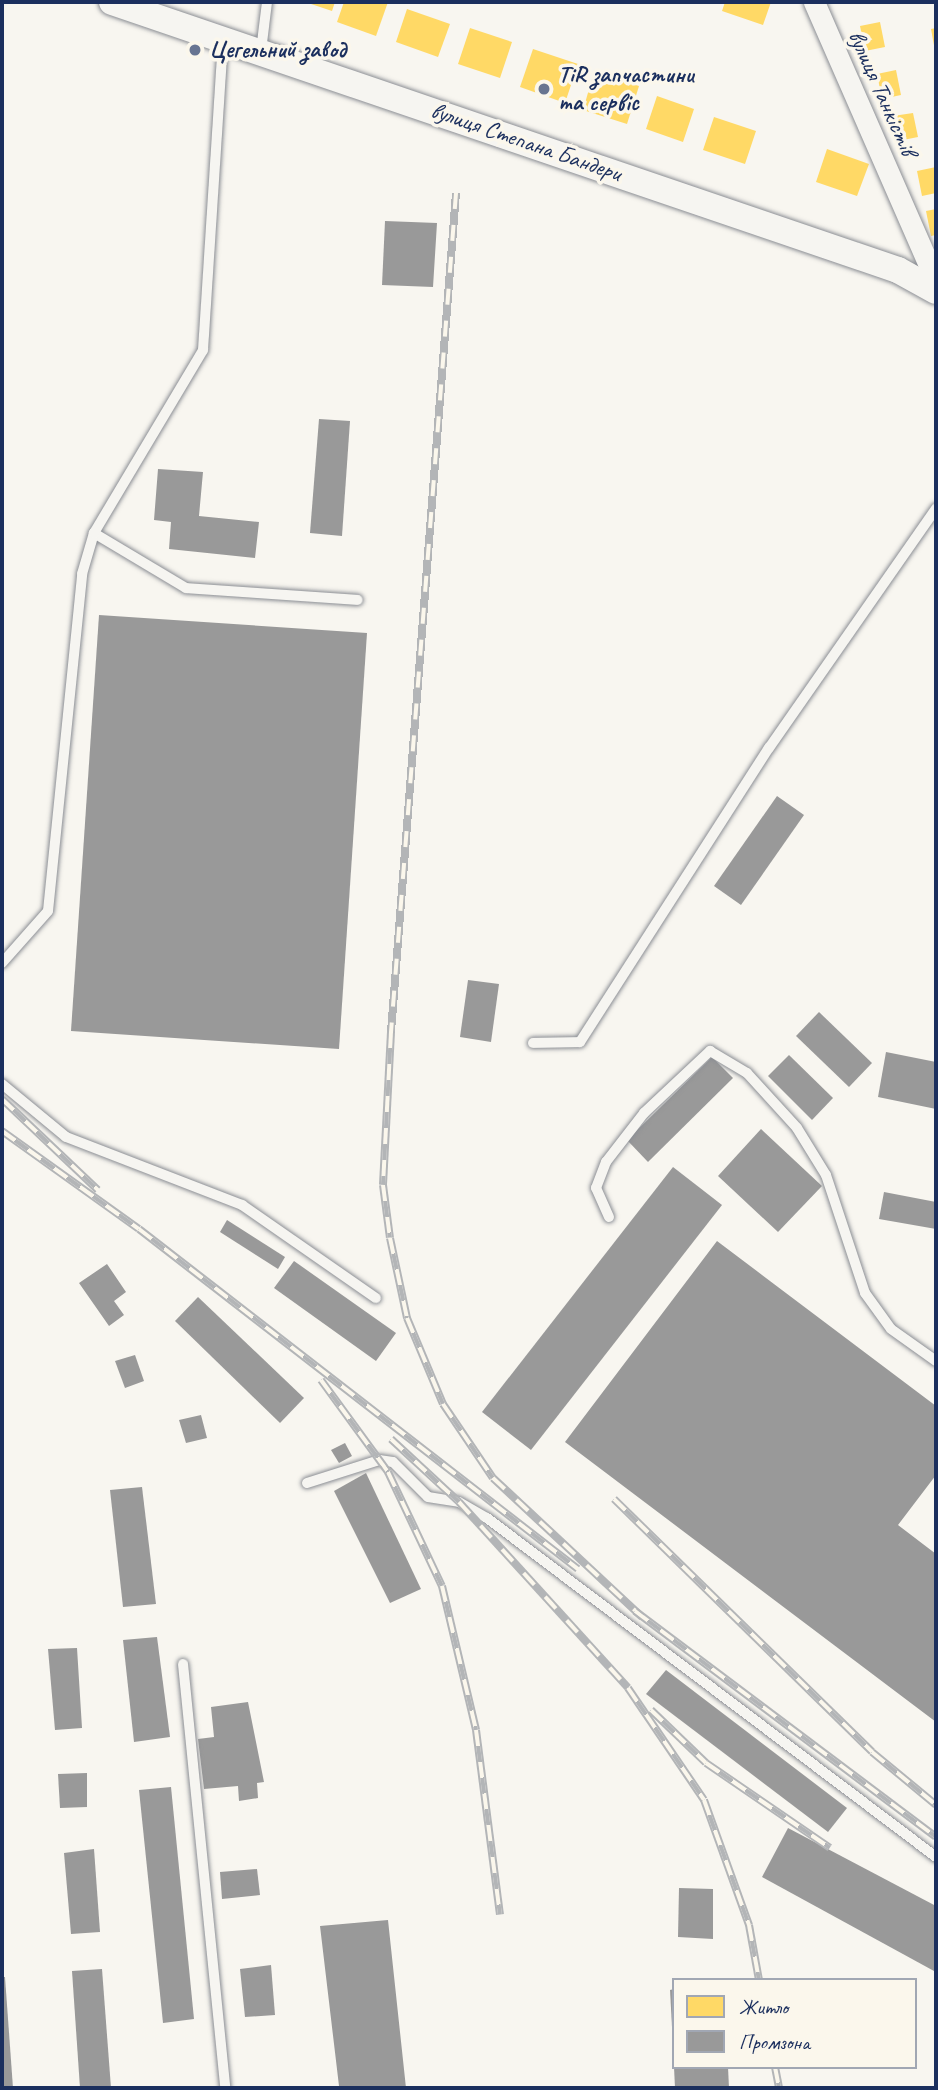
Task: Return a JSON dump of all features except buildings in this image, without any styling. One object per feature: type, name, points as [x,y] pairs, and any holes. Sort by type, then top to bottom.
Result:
[{"type":"street","name":"вулиця Степана Бандери","points":[[112,2],[932,277]]},
{"type":"street","name":"вулиця Танкістів","points":[[814,2],[932,277]]},
{"type":"lane","points":[[261,53],[267,2]]},
{"type":"lane","points":[[2,962],[48,911],[82,574],[94,533],[203,350],[223,40]]},
{"type":"lane","points":[[533,1043],[580,1042],[769,748],[936,509]]},
{"type":"lane","points":[[94,533],[186,588],[358,600]]},
{"type":"lane","points":[[609,1217],[596,1188],[606,1162],[644,1114],[710,1051],[747,1073],[797,1128],[826,1175],[865,1293],[891,1329],[936,1361]]},
{"type":"lane","points":[[2,1084],[66,1137],[242,1205],[376,1298]]},
{"type":"lane","points":[[307,1483],[379,1460],[393,1462],[428,1497],[459,1502],[487,1518],[936,1857]]},
{"type":"lane","points":[[183,1664],[225,2088]]},
{"type":"railway","points":[[456,193],[391,1032],[383,1185],[390,1238],[407,1318],[443,1404],[493,1478],[642,1617]]},
{"type":"railway","points":[[2,1099],[98,1190]]},
{"type":"railway","points":[[2,1131],[139,1229],[578,1569]]},
{"type":"railway","points":[[321,1380],[388,1472],[442,1586],[476,1730],[500,1914]]},
{"type":"railway","points":[[391,1439],[459,1502],[628,1688],[704,1800],[749,1925],[759,1978]]},
{"type":"railway","points":[[614,1499],[872,1752],[936,1805]]},
{"type":"railway","points":[[635,1611],[936,1837]]},
{"type":"railway","points":[[651,1710],[706,1763],[830,1848]]},
{"type":"railway","points":[[775,2069],[779,2088]]},
{"type":"place","name":"Цегельний завод","points":[[195,50]]},
{"type":"place","name":"TiR запчастини та сервіс","points":[[544,89]]}]
